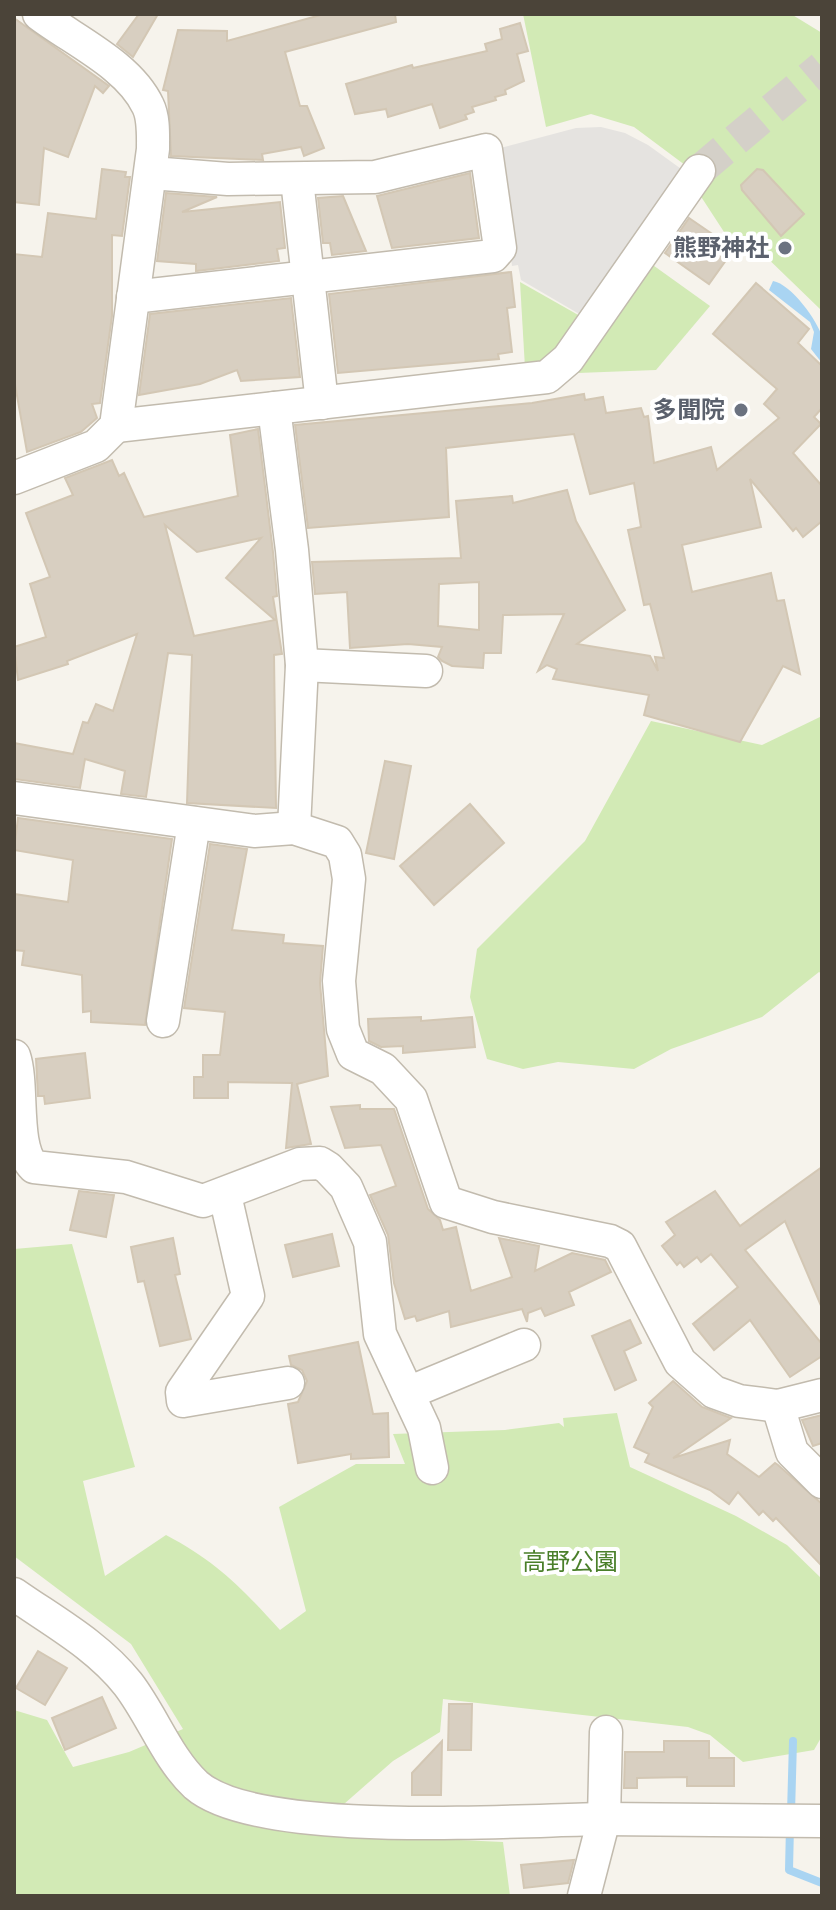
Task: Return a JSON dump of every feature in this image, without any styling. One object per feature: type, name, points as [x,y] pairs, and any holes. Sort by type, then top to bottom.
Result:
[{"type":"street","points":[[14,478],[96,446],[116,426],[151,173],[153,129],[148,106],[112,66],[39,14]]},
{"type":"street","points":[[133,297],[493,256],[500,248],[486,150],[375,177],[297,180],[151,173]]},
{"type":"street","points":[[116,426],[547,377],[568,359],[699,171]]},
{"type":"street","points":[[297,180],[322,403]]},
{"type":"street","points":[[274,408],[292,550],[302,665],[294,828]]},
{"type":"street","points":[[302,665],[426,671]]},
{"type":"street","points":[[14,798],[254,831],[294,828],[337,842],[345,855],[349,879],[339,981],[343,1029],[353,1054],[383,1069],[411,1099],[446,1202],[493,1217],[610,1241],[620,1246],[680,1362],[714,1392],[739,1401],[778,1406],[822,1395]]},
{"type":"street","points":[[163,1021],[194,823]]},
{"type":"street","points":[[14,1056],[20,1076],[24,1150],[34,1167],[126,1177],[203,1201],[309,1162],[328,1168],[346,1187],[370,1242],[380,1334],[424,1428],[432,1468]]},
{"type":"street","points":[[225,1195],[248,1296],[182,1392],[183,1401],[288,1383]]},
{"type":"street","points":[[408,1393],[524,1345]]},
{"type":"street","points":[[778,1406],[792,1452],[822,1482]]},
{"type":"street","points":[[14,1594],[72,1632],[128,1684],[197,1785],[225,1801],[263,1811],[384,1823],[604,1819],[822,1821]]},
{"type":"street","points":[[584,1896],[604,1819],[606,1732]]},
{"type":"green space","points":[[523,14],[791,14],[822,33],[822,318],[820,309],[758,249],[726,235],[698,192],[689,168],[634,127],[591,114],[546,127]]},
{"type":"green space","points":[[650,263],[710,306],[656,370],[578,373]]},
{"type":"green space","points":[[520,282],[580,316],[546,366],[525,368]]},
{"type":"green space","points":[[822,716],[822,974],[819,972],[762,1017],[671,1049],[634,1069],[558,1062],[523,1069],[487,1059],[470,997],[477,949],[585,841],[651,721],[762,745]]},
{"type":"green space","name":"高野公園","points":[[72,1244],[135,1467],[83,1481],[105,1576],[166,1535],[200,1555],[228,1577],[280,1630],[306,1611],[279,1507],[356,1464],[405,1464],[393,1434],[505,1430],[559,1423],[564,1427],[563,1418],[617,1413],[630,1467],[736,1516],[787,1545],[822,1579],[822,1736],[814,1750],[743,1762],[710,1735],[688,1727],[443,1699],[440,1732],[393,1761],[344,1804],[350,1835],[503,1842],[510,1896],[14,1896],[14,1710],[47,1720],[73,1767],[129,1752],[183,1729],[131,1644],[14,1556],[14,1249]]},
{"type":"shaded area","points":[[601,127],[625,133],[648,145],[684,171],[581,315],[521,280],[518,265],[512,266],[497,149],[576,128]]},
{"type":"water","points":[[773,281],[788,289],[815,322],[823,340],[822,363],[811,349],[814,332],[810,322],[769,290]]},
{"type":"building","points":[[139,14],[158,14],[133,57],[117,44]]},
{"type":"building","points":[[324,14],[395,14],[396,22],[285,52],[300,106],[307,106],[324,148],[304,156],[301,147],[262,154],[263,160],[171,156],[168,91],[163,90],[178,30],[227,31],[227,41]]},
{"type":"building","points":[[14,18],[109,86],[103,93],[95,86],[68,157],[44,148],[39,205],[14,202]]},
{"type":"building","points":[[520,23],[528,51],[517,54],[524,81],[505,90],[506,94],[495,97],[496,100],[472,107],[474,112],[465,115],[467,119],[440,128],[432,104],[388,117],[386,109],[355,114],[346,84],[412,65],[413,68],[487,51],[485,44],[502,39],[500,29]]},
{"type":"building","points":[[102,169],[126,172],[125,177],[130,177],[122,236],[112,235],[112,316],[100,403],[92,404],[97,418],[81,432],[27,452],[14,379],[14,254],[42,257],[48,213],[96,219]]},
{"type":"building","points":[[757,169],[763,170],[804,214],[781,236],[742,190],[741,185]]},
{"type":"building","points":[[470,173],[479,238],[392,248],[377,196]]},
{"type":"building","points":[[166,193],[217,197],[182,212],[280,202],[285,248],[277,249],[279,261],[196,271],[196,264],[157,261]]},
{"type":"building","points":[[343,196],[366,251],[332,255],[330,243],[323,243],[318,198]]},
{"type":"building","points":[[689,218],[734,249],[709,284],[665,253]]},
{"type":"building","points":[[511,272],[515,307],[507,308],[512,352],[498,354],[499,359],[338,373],[329,294]]},
{"type":"building","points":[[756,283],[809,329],[798,343],[822,366],[822,408],[814,417],[821,424],[793,453],[822,486],[822,521],[803,537],[796,528],[793,531],[750,479],[761,527],[682,545],[692,592],[771,573],[777,601],[784,600],[800,674],[783,666],[740,742],[644,715],[649,695],[553,679],[557,669],[547,665],[538,671],[564,614],[503,615],[501,653],[484,653],[483,668],[452,666],[442,661],[438,657],[442,647],[408,644],[350,648],[347,592],[315,594],[312,562],[461,558],[456,501],[512,496],[513,503],[567,490],[576,521],[625,610],[577,644],[650,656],[658,671],[655,657],[664,658],[650,604],[644,605],[628,530],[641,527],[634,483],[590,494],[574,434],[446,448],[449,517],[308,528],[295,425],[532,403],[584,394],[585,400],[603,397],[606,413],[641,408],[644,417],[648,416],[654,463],[711,447],[717,470],[779,418],[764,404],[777,389],[713,334]],"holes":[[[479,582],[479,630],[438,626],[439,584]]]},
{"type":"building","points":[[291,298],[300,377],[241,381],[237,370],[200,384],[139,395],[150,314]]},
{"type":"building","points":[[258,429],[277,596],[273,597],[282,654],[274,655],[276,808],[187,803],[192,655],[168,653],[146,797],[121,794],[125,771],[85,759],[80,788],[14,779],[14,743],[73,754],[83,722],[88,723],[96,704],[113,711],[137,634],[67,661],[68,664],[18,680],[14,647],[46,637],[30,584],[50,577],[26,513],[73,495],[65,478],[112,460],[119,476],[124,473],[144,517],[238,496],[230,435]],"holes":[[[165,525],[197,552],[261,538],[226,578],[275,620],[194,636]]]},
{"type":"building","points":[[385,761],[411,766],[394,859],[366,853]]},
{"type":"building","points":[[470,804],[504,843],[434,905],[400,866]]},
{"type":"building","points":[[18,818],[172,839],[145,1025],[91,1022],[91,1011],[83,1012],[82,975],[22,965],[24,951],[14,950],[14,894],[68,902],[73,860],[14,850]]},
{"type":"building","points":[[210,844],[247,849],[232,930],[284,935],[283,943],[323,946],[320,983],[328,1076],[297,1084],[311,1144],[286,1148],[292,1083],[228,1082],[228,1098],[194,1098],[194,1077],[203,1077],[203,1055],[220,1055],[225,1012],[184,1008]]},
{"type":"building","points":[[421,1017],[421,1021],[472,1017],[475,1047],[403,1053],[403,1046],[381,1047],[369,1041],[368,1019]]},
{"type":"building","points":[[85,1053],[90,1098],[45,1104],[44,1096],[38,1096],[36,1059]]},
{"type":"building","points":[[360,1105],[360,1109],[394,1109],[428,1209],[440,1220],[443,1230],[456,1227],[471,1291],[512,1277],[499,1238],[539,1246],[535,1271],[572,1253],[605,1260],[611,1272],[569,1292],[574,1305],[545,1316],[541,1308],[528,1313],[527,1322],[522,1309],[451,1327],[449,1311],[417,1321],[415,1316],[405,1319],[394,1283],[388,1235],[370,1195],[396,1186],[381,1145],[345,1148],[331,1107]]},
{"type":"building","points":[[822,1167],[822,1308],[785,1221],[745,1250],[822,1344],[822,1356],[790,1377],[750,1320],[714,1350],[693,1324],[738,1287],[711,1254],[701,1262],[697,1257],[684,1267],[680,1262],[677,1265],[662,1246],[675,1235],[666,1222],[715,1191],[740,1226]]},
{"type":"building","points":[[79,1191],[114,1195],[106,1237],[70,1230]]},
{"type":"building","points":[[332,1234],[339,1266],[293,1277],[285,1245]]},
{"type":"building","points":[[173,1238],[180,1274],[175,1275],[191,1339],[160,1346],[144,1281],[138,1282],[131,1247]]},
{"type":"building","points":[[630,1320],[641,1343],[624,1351],[636,1380],[615,1390],[592,1336]]},
{"type":"building","points":[[358,1342],[373,1414],[388,1413],[389,1457],[351,1459],[351,1454],[298,1463],[288,1404],[298,1402],[307,1381],[302,1370],[291,1365],[289,1356]]},
{"type":"building","points":[[673,1381],[702,1407],[731,1418],[673,1458],[730,1440],[727,1454],[759,1477],[775,1463],[778,1465],[822,1504],[822,1566],[776,1518],[773,1521],[763,1511],[759,1515],[738,1492],[729,1504],[710,1490],[645,1462],[649,1454],[634,1447],[653,1407],[649,1403]]},
{"type":"building","points":[[822,1415],[822,1443],[813,1446],[802,1420]]},
{"type":"building","points":[[38,1651],[67,1668],[45,1705],[16,1688]]},
{"type":"building","points":[[102,1697],[116,1728],[65,1750],[52,1718]]},
{"type":"building","points":[[449,1704],[472,1704],[471,1750],[448,1750]]},
{"type":"building","points":[[442,1741],[441,1795],[412,1795],[412,1773]]},
{"type":"building","points":[[664,1741],[709,1741],[709,1758],[734,1758],[734,1786],[687,1786],[687,1777],[637,1778],[637,1788],[624,1788],[625,1752],[664,1752]]},
{"type":"building","points":[[574,1860],[568,1883],[524,1888],[521,1865]]},
{"type":"waterway","points":[[791,1813],[793,1741]]},
{"type":"waterway","points":[[790,1826],[789,1870],[822,1883]]},
{"type":"tunnel","points":[[699,171],[822,67]]},
{"type":"place","name":"熊野神社","points":[[785,248]]},
{"type":"place","name":"多聞院","points":[[741,410]]}]
